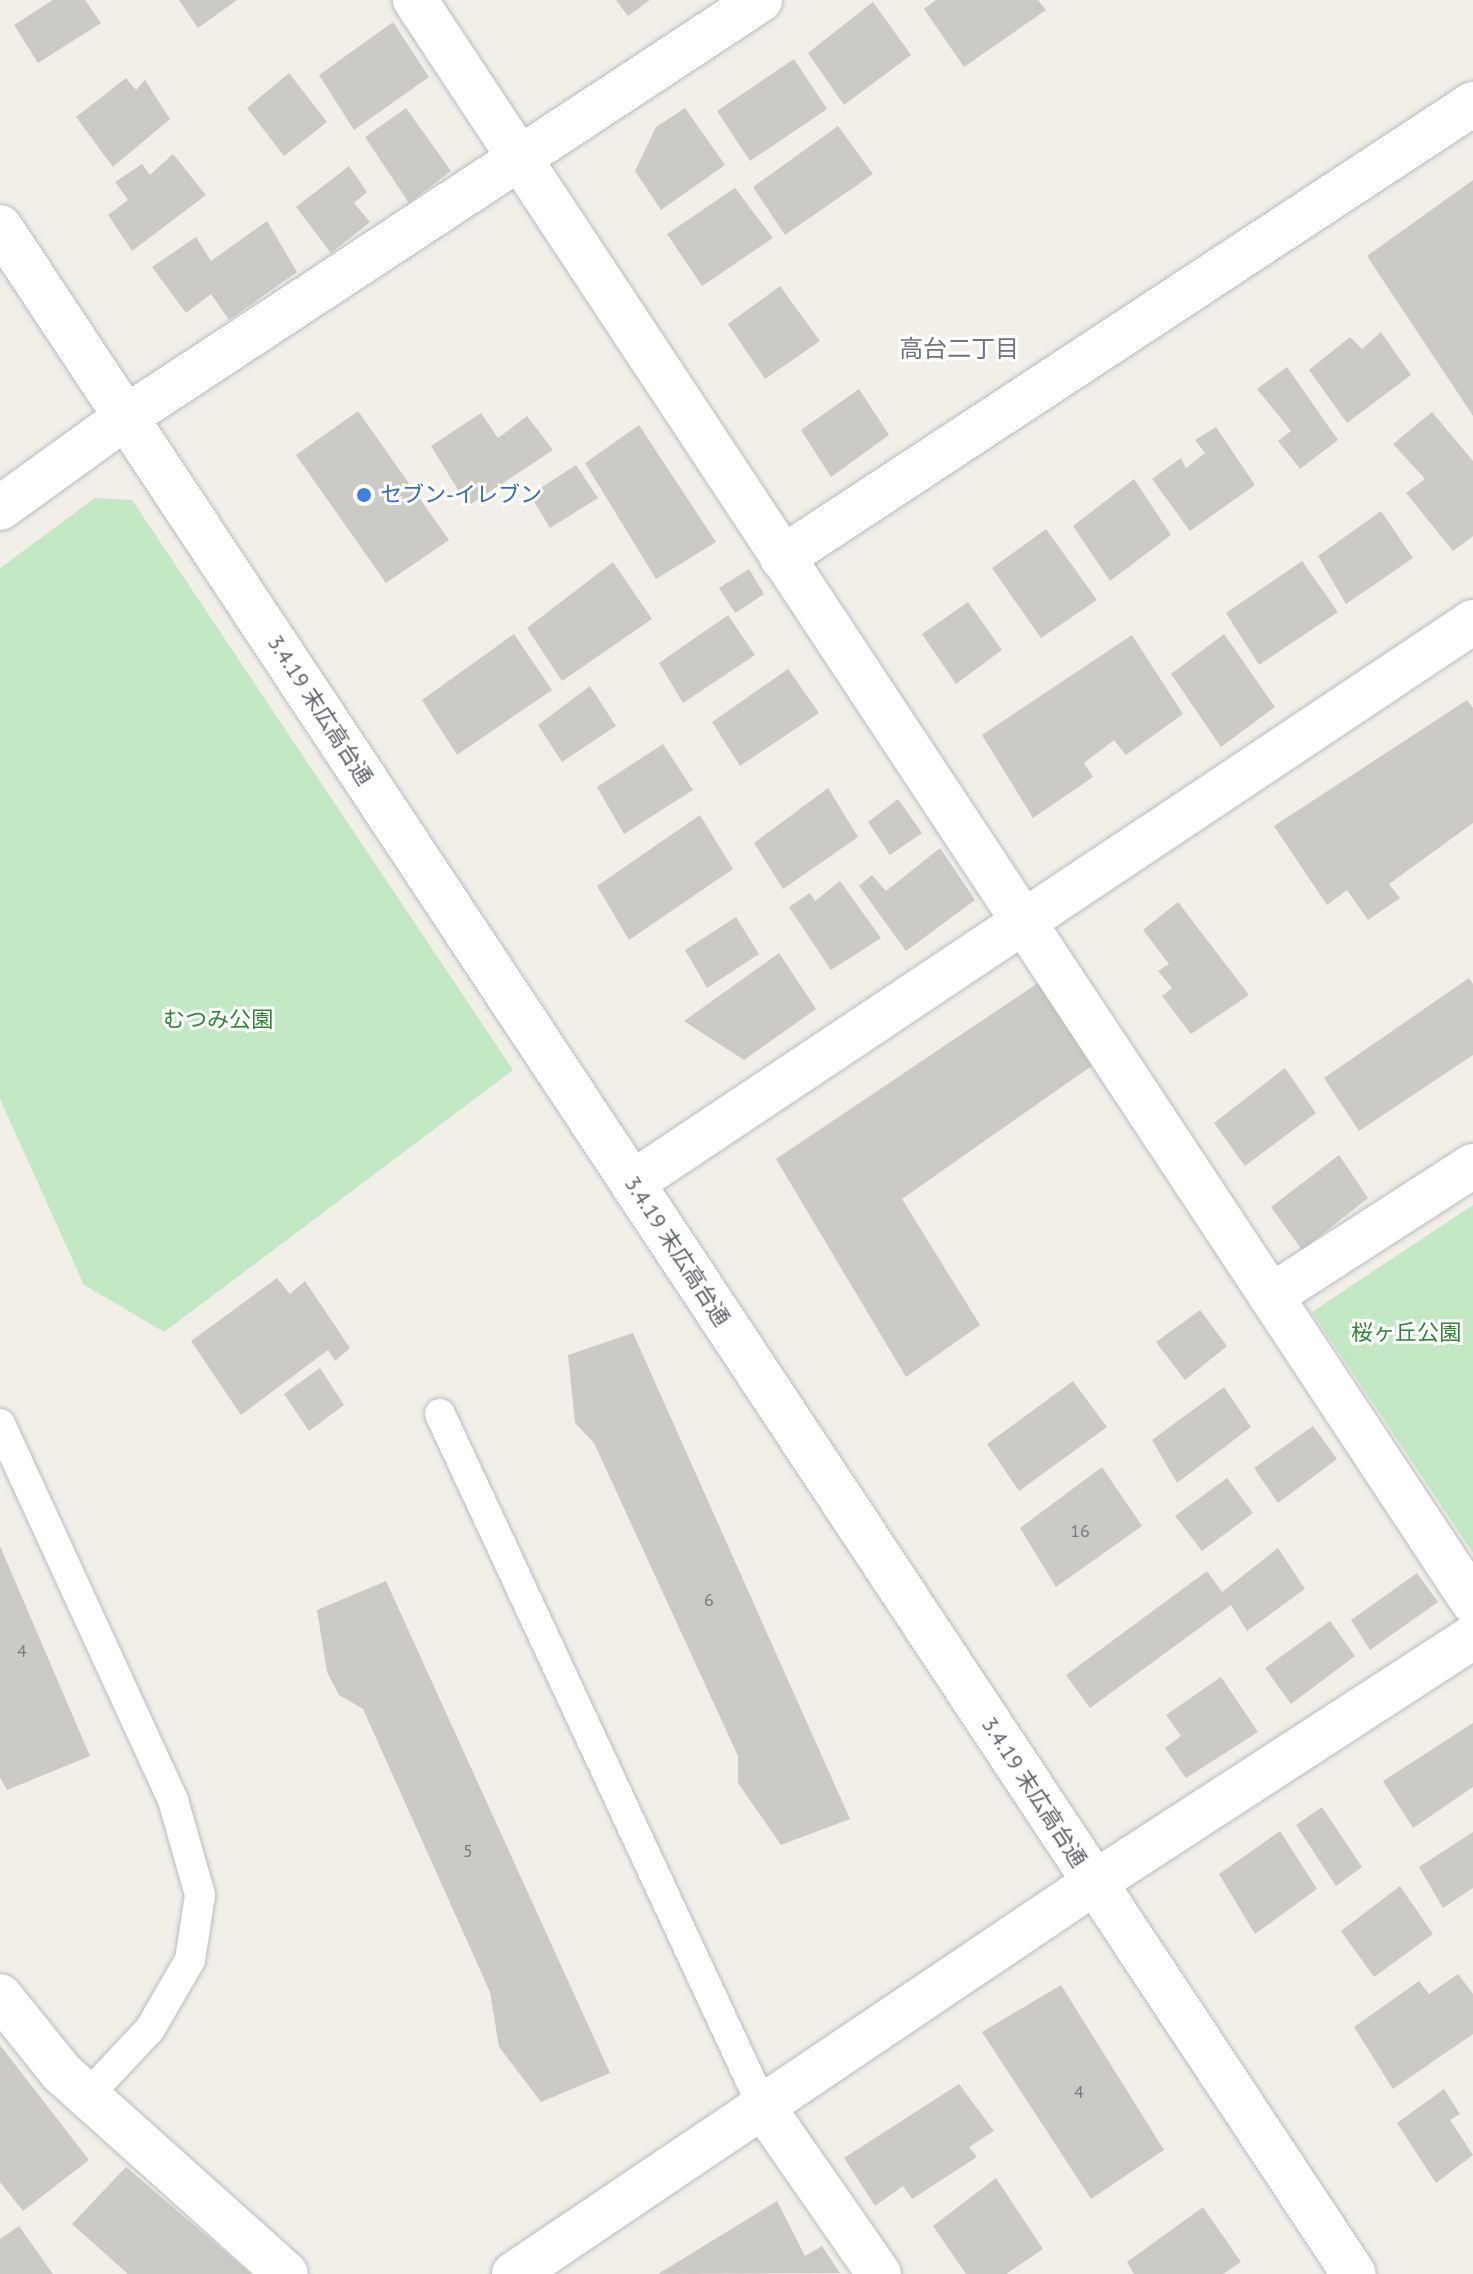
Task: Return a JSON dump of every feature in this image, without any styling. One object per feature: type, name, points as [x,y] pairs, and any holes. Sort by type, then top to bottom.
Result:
[{"type":"street","points":[[415,0],[1473,1602]]},
{"type":"street","points":[[0,508],[126,417],[760,0]]},
{"type":"street","points":[[782,558],[1473,104]]},
{"type":"street","name":"3.4.19 末広高台通","points":[[0,227],[1354,2274]]},
{"type":"street","points":[[632,1183],[1473,622]]},
{"type":"street","points":[[1271,1296],[1473,1166]]},
{"type":"street","points":[[514,2274],[1094,1883],[1473,1637]]},
{"type":"street","points":[[0,1996],[61,2072],[286,2274]]},
{"type":"street","points":[[763,2107],[879,2274]]},
{"type":"lane","points":[[440,1414],[763,2107]]},
{"type":"lane","points":[[0,1424],[173,1800],[200,1895],[190,1960],[150,2029],[87,2096]]},
{"type":"green space","name":"むつみ公園","points":[[95,498],[132,500],[513,1070],[164,1332],[84,1285],[0,1099],[0,568]]},
{"type":"green space","name":"桜ヶ丘公園","points":[[1473,1205],[1473,1553],[1312,1312]]},
{"type":"building","points":[[53,0],[85,0],[101,23],[38,63],[14,25]]},
{"type":"building","points":[[179,0],[237,0],[198,28]]},
{"type":"building","points":[[616,0],[650,0],[628,16]]},
{"type":"building","points":[[936,0],[1038,0],[1046,10],[964,67],[924,9]]},
{"type":"building","points":[[873,2],[911,55],[844,105],[808,53]]},
{"type":"building","points":[[393,22],[429,77],[354,130],[319,75]]},
{"type":"building","points":[[794,59],[827,109],[750,161],[717,111]]},
{"type":"building","points":[[289,73],[327,122],[284,156],[247,108]]},
{"type":"building","points":[[126,78],[136,90],[145,80],[170,119],[113,167],[76,117]]},
{"type":"building","points":[[406,108],[451,171],[409,203],[365,137]]},
{"type":"building","points":[[685,108],[725,165],[661,210],[635,171],[656,127]]},
{"type":"building","points":[[838,126],[873,174],[785,235],[753,187]]},
{"type":"building","points":[[173,154],[206,195],[132,251],[108,215],[128,200],[115,182],[142,164],[150,175]]},
{"type":"building","points":[[349,166],[367,192],[354,203],[370,222],[331,253],[296,207]]},
{"type":"building","points":[[1473,180],[1473,416],[1367,256]]},
{"type":"building","points":[[735,188],[773,238],[702,286],[667,234]]},
{"type":"building","points":[[267,221],[297,272],[229,320],[211,294],[186,313],[152,267],[196,237],[211,261]]},
{"type":"building","points":[[780,286],[820,341],[765,379],[728,324]]},
{"type":"building","points":[[1381,332],[1411,375],[1347,423],[1309,370],[1350,337],[1362,349]]},
{"type":"building","points":[[1287,367],[1338,440],[1300,469],[1278,441],[1291,431],[1257,389]]},
{"type":"building","points":[[859,389],[889,435],[831,477],[801,430]]},
{"type":"building","points":[[358,411],[449,540],[386,583],[296,455]]},
{"type":"building","points":[[1432,412],[1473,461],[1473,536],[1453,551],[1406,493],[1425,479],[1393,444]]},
{"type":"building","points":[[481,413],[498,438],[527,416],[553,450],[468,506],[431,446]]},
{"type":"building","points":[[639,425],[716,542],[656,579],[585,463]]},
{"type":"building","points":[[1216,427],[1255,485],[1190,531],[1152,479],[1181,458],[1186,468],[1205,453],[1195,440]]},
{"type":"building","points":[[576,465],[598,498],[550,528],[530,495]]},
{"type":"building","points":[[1134,479],[1171,535],[1110,581],[1073,526]]},
{"type":"building","points":[[1381,511],[1413,558],[1346,604],[1318,556]]},
{"type":"building","points":[[1046,529],[1097,600],[1041,638],[992,568]]},
{"type":"building","points":[[1302,561],[1338,612],[1259,665],[1226,613]]},
{"type":"building","points":[[613,562],[652,619],[562,681],[527,628]]},
{"type":"building","points":[[749,569],[764,594],[735,613],[719,588]]},
{"type":"building","points":[[968,602],[1002,650],[956,684],[922,634]]},
{"type":"building","points":[[728,615],[755,655],[683,703],[659,663]]},
{"type":"building","points":[[514,634],[552,690],[457,755],[422,700]]},
{"type":"building","points":[[1224,634],[1275,707],[1221,747],[1171,674]]},
{"type":"building","points":[[1132,635],[1183,714],[1126,755],[1114,740],[1084,763],[1093,777],[1033,818],[982,735]]},
{"type":"building","points":[[788,669],[819,713],[740,766],[712,722]]},
{"type":"building","points":[[590,686],[616,726],[562,762],[538,725]]},
{"type":"building","points":[[1467,700],[1473,708],[1473,823],[1389,884],[1400,898],[1368,920],[1347,890],[1327,905],[1274,826]]},
{"type":"building","points":[[663,744],[693,790],[624,834],[597,787]]},
{"type":"building","points":[[828,788],[858,837],[783,889],[754,843]]},
{"type":"building","points":[[898,799],[922,833],[890,855],[868,822]]},
{"type":"building","points":[[700,815],[733,869],[629,940],[597,886]]},
{"type":"building","points":[[940,848],[975,900],[906,951],[859,886],[872,875],[886,891]]},
{"type":"building","points":[[840,881],[881,938],[831,970],[789,907],[810,893],[815,901]]},
{"type":"building","points":[[1178,902],[1249,995],[1191,1034],[1162,996],[1172,988],[1158,971],[1169,964],[1143,930]]},
{"type":"building","points":[[736,917],[759,954],[707,988],[685,950]]},
{"type":"building","points":[[779,953],[816,1009],[744,1060],[684,1021]]},
{"type":"building","points":[[1469,978],[1473,984],[1473,1055],[1359,1131],[1324,1078]]},
{"type":"building","points":[[1038,983],[1093,1065],[902,1199],[980,1325],[906,1377],[776,1159]]},
{"type":"building","points":[[1285,1068],[1316,1113],[1245,1166],[1214,1123]]},
{"type":"building","points":[[1339,1155],[1368,1198],[1302,1250],[1271,1207]]},
{"type":"building","points":[[277,1278],[290,1294],[305,1281],[350,1348],[335,1361],[328,1350],[241,1415],[191,1341]]},
{"type":"building","points":[[1200,1310],[1227,1346],[1185,1380],[1156,1342]]},
{"type":"building","points":[[633,1333],[850,1819],[781,1845],[738,1783],[738,1756],[594,1443],[575,1423],[568,1355]]},
{"type":"building","points":[[320,1368],[344,1405],[309,1431],[284,1394]]},
{"type":"building","points":[[1073,1381],[1107,1427],[1019,1491],[987,1444]]},
{"type":"building","points":[[1224,1387],[1251,1427],[1177,1483],[1152,1440]]},
{"type":"building","points":[[1313,1426],[1337,1459],[1278,1503],[1254,1468]]},
{"type":"building","points":[[1102,1467],[1142,1526],[1056,1587],[1020,1528]]},
{"type":"building","points":[[1227,1478],[1253,1513],[1202,1551],[1175,1516]]},
{"type":"building","points":[[0,1546],[90,1756],[7,1790],[0,1777]]},
{"type":"building","points":[[1278,1548],[1305,1589],[1247,1631],[1231,1605],[1090,1708],[1066,1675],[1207,1571],[1222,1592]]},
{"type":"building","points":[[1417,1573],[1438,1602],[1370,1650],[1351,1620]]},
{"type":"building","points":[[386,1581],[610,2073],[541,2102],[499,2047],[490,1992],[363,1709],[339,1695],[327,1672],[317,1610]]},
{"type":"building","points":[[1330,1621],[1355,1656],[1291,1704],[1265,1668]]},
{"type":"building","points":[[1221,1677],[1258,1732],[1186,1778],[1165,1748],[1181,1736],[1166,1715]]},
{"type":"building","points":[[1473,1723],[1473,1787],[1413,1828],[1383,1781]]},
{"type":"building","points":[[1322,1807],[1362,1867],[1336,1886],[1296,1825]]},
{"type":"building","points":[[1280,1831],[1317,1889],[1255,1934],[1219,1874]]},
{"type":"building","points":[[1473,1832],[1473,1888],[1443,1908],[1419,1867]]},
{"type":"building","points":[[1400,1886],[1433,1934],[1374,1977],[1341,1931]]},
{"type":"building","points":[[1458,1974],[1473,1994],[1473,2034],[1393,2089],[1354,2027],[1419,1981],[1429,1994]]},
{"type":"building","points":[[1061,1985],[1164,2150],[1091,2199],[982,2032]]},
{"type":"building","points":[[0,2045],[89,2160],[23,2211],[0,2182]]},
{"type":"building","points":[[959,2084],[994,2131],[969,2147],[977,2157],[912,2199],[903,2186],[875,2206],[844,2158]]},
{"type":"building","points":[[1444,2089],[1460,2114],[1450,2120],[1473,2155],[1436,2183],[1397,2123]]},
{"type":"building","points":[[126,2167],[251,2274],[128,2274],[72,2224]]},
{"type":"building","points":[[996,2178],[1043,2249],[1006,2274],[966,2274],[933,2226]]},
{"type":"building","points":[[777,2201],[805,2256],[822,2246],[840,2273],[658,2274]]},
{"type":"building","points":[[1203,2207],[1241,2262],[1223,2274],[1134,2274],[1127,2262]]},
{"type":"building","points":[[19,2226],[53,2274],[0,2274],[0,2239]]},
{"type":"place","name":"セブン-イレブン","points":[[364,495]]},
{"type":"district","name":"高台二丁目","points":[[959,349]]}]
